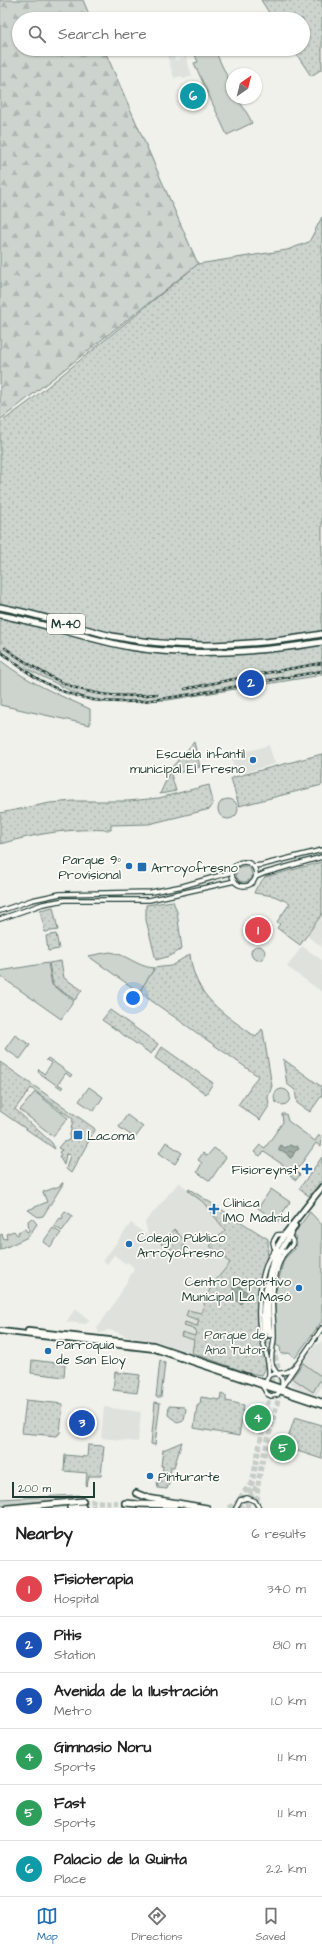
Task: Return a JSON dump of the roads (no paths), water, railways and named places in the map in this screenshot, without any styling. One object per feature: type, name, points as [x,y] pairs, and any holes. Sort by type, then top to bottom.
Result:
[{"type":"highway","name":"M-40","points":[[0,607],[133,640],[188,644],[263,642],[322,634]]},
{"type":"highway","name":"M-40","points":[[0,615],[85,638],[132,647],[187,652],[264,649],[322,642]]},
{"type":"highway","points":[[267,1336],[263,1314],[264,1296],[266,1284],[278,1251]]},
{"type":"highway","points":[[136,1493],[148,1498],[207,1508]]},
{"type":"highway","points":[[125,1503],[165,1508]]},
{"type":"highway","points":[[137,1504],[151,1503],[204,1508]]},
{"type":"highway","points":[[8,1508],[83,1504],[70,1508]]},
{"type":"main road","points":[[278,1251],[287,1235],[322,1187]]},
{"type":"main road","points":[[287,1235],[322,1192]]},
{"type":"main road","points":[[0,1330],[150,1344],[264,1384],[282,1388],[322,1402]]},
{"type":"main road","points":[[282,1388],[322,1405]]},
{"type":"street","points":[[254,866],[322,850]]},
{"type":"street","points":[[255,878],[265,873],[322,857]]},
{"type":"street","points":[[0,919],[43,904],[65,900],[149,900],[235,882],[246,886],[252,883],[255,878],[256,873],[254,866],[248,862],[241,862],[235,866],[232,872],[235,882]]},
{"type":"street","points":[[0,911],[50,895],[81,892],[151,892],[183,886],[232,872]]},
{"type":"street","points":[[282,1388],[282,1379],[277,1374],[271,1358],[274,1334],[272,1296],[282,1257],[292,1244],[287,1235]]},
{"type":"street","points":[[288,1251],[278,1251],[271,1255],[263,1279],[259,1314],[260,1330],[269,1363],[269,1375],[264,1384],[264,1392],[270,1396],[275,1396],[282,1388],[322,1328]]},
{"type":"street","points":[[269,1375],[288,1373],[296,1365]]},
{"type":"street","points":[[236,1508],[240,1500],[247,1498],[255,1501],[259,1508]]},
{"type":"water","points":[[281,1145],[285,1148],[290,1145],[294,1147],[297,1146],[299,1149],[295,1151],[290,1158],[285,1152],[279,1151]]},
{"type":"water","points":[[232,1281],[247,1292],[241,1304],[234,1298]]},
{"type":"tunnel","points":[[259,1508],[257,1496],[258,1482],[280,1387],[278,1368],[270,1335]]},
{"type":"tunnel","points":[[247,1508],[272,1383],[271,1368],[265,1336]]},
{"type":"tunnel","points":[[239,1508],[252,1494],[258,1484]]},
{"type":"tunnel","points":[[229,1508],[236,1504],[249,1485]]},
{"type":"tunnel","points":[[83,1501],[125,1503]]},
{"type":"tunnel","points":[[83,1507],[114,1508]]},
{"type":"railway","points":[[5,648],[41,672],[76,688],[94,693],[113,695],[134,696],[157,694]]},
{"type":"railway","points":[[0,651],[26,671],[50,686],[73,695],[96,700],[120,702],[146,701],[174,697],[322,671]]},
{"type":"railway","points":[[185,689],[322,663]]},
{"type":"place","name":"Palacio de la Quinta","points":[[193,96]]},
{"type":"place","name":"Pitis","points":[[251,683]]},
{"type":"place","name":"Escuela infantil municipal El Fresno","points":[[253,760]]},
{"type":"place","name":"Parque 9º Provisional","points":[[129,866]]},
{"type":"place","name":"Arroyofresno","points":[[142,867]]},
{"type":"place","name":"Fisioterapia","points":[[258,930]]},
{"type":"place","name":"Lacoma","points":[[78,1135]]},
{"type":"place","name":"Fisioreynst","points":[[307,1169]]},
{"type":"place","name":"Clínica IMO Madrid","points":[[214,1209]]},
{"type":"place","name":"Colegio Público Arroyofresno","points":[[129,1244]]},
{"type":"place","name":"Centro Deportivo Municipal La Masó","points":[[299,1288]]},
{"type":"place","name":"Parroquia de San Eloy","points":[[48,1351]]},
{"type":"place","name":"Gimnasio Noru","points":[[258,1418]]},
{"type":"place","name":"Avenida de la Ilustración","points":[[82,1423]]},
{"type":"place","name":"Fast","points":[[283,1448]]},
{"type":"place","name":"Pinturarte","points":[[150,1476]]},
{"type":"park label","name":"Parque de Ana Tutor","points":[[235,1342]]}]
